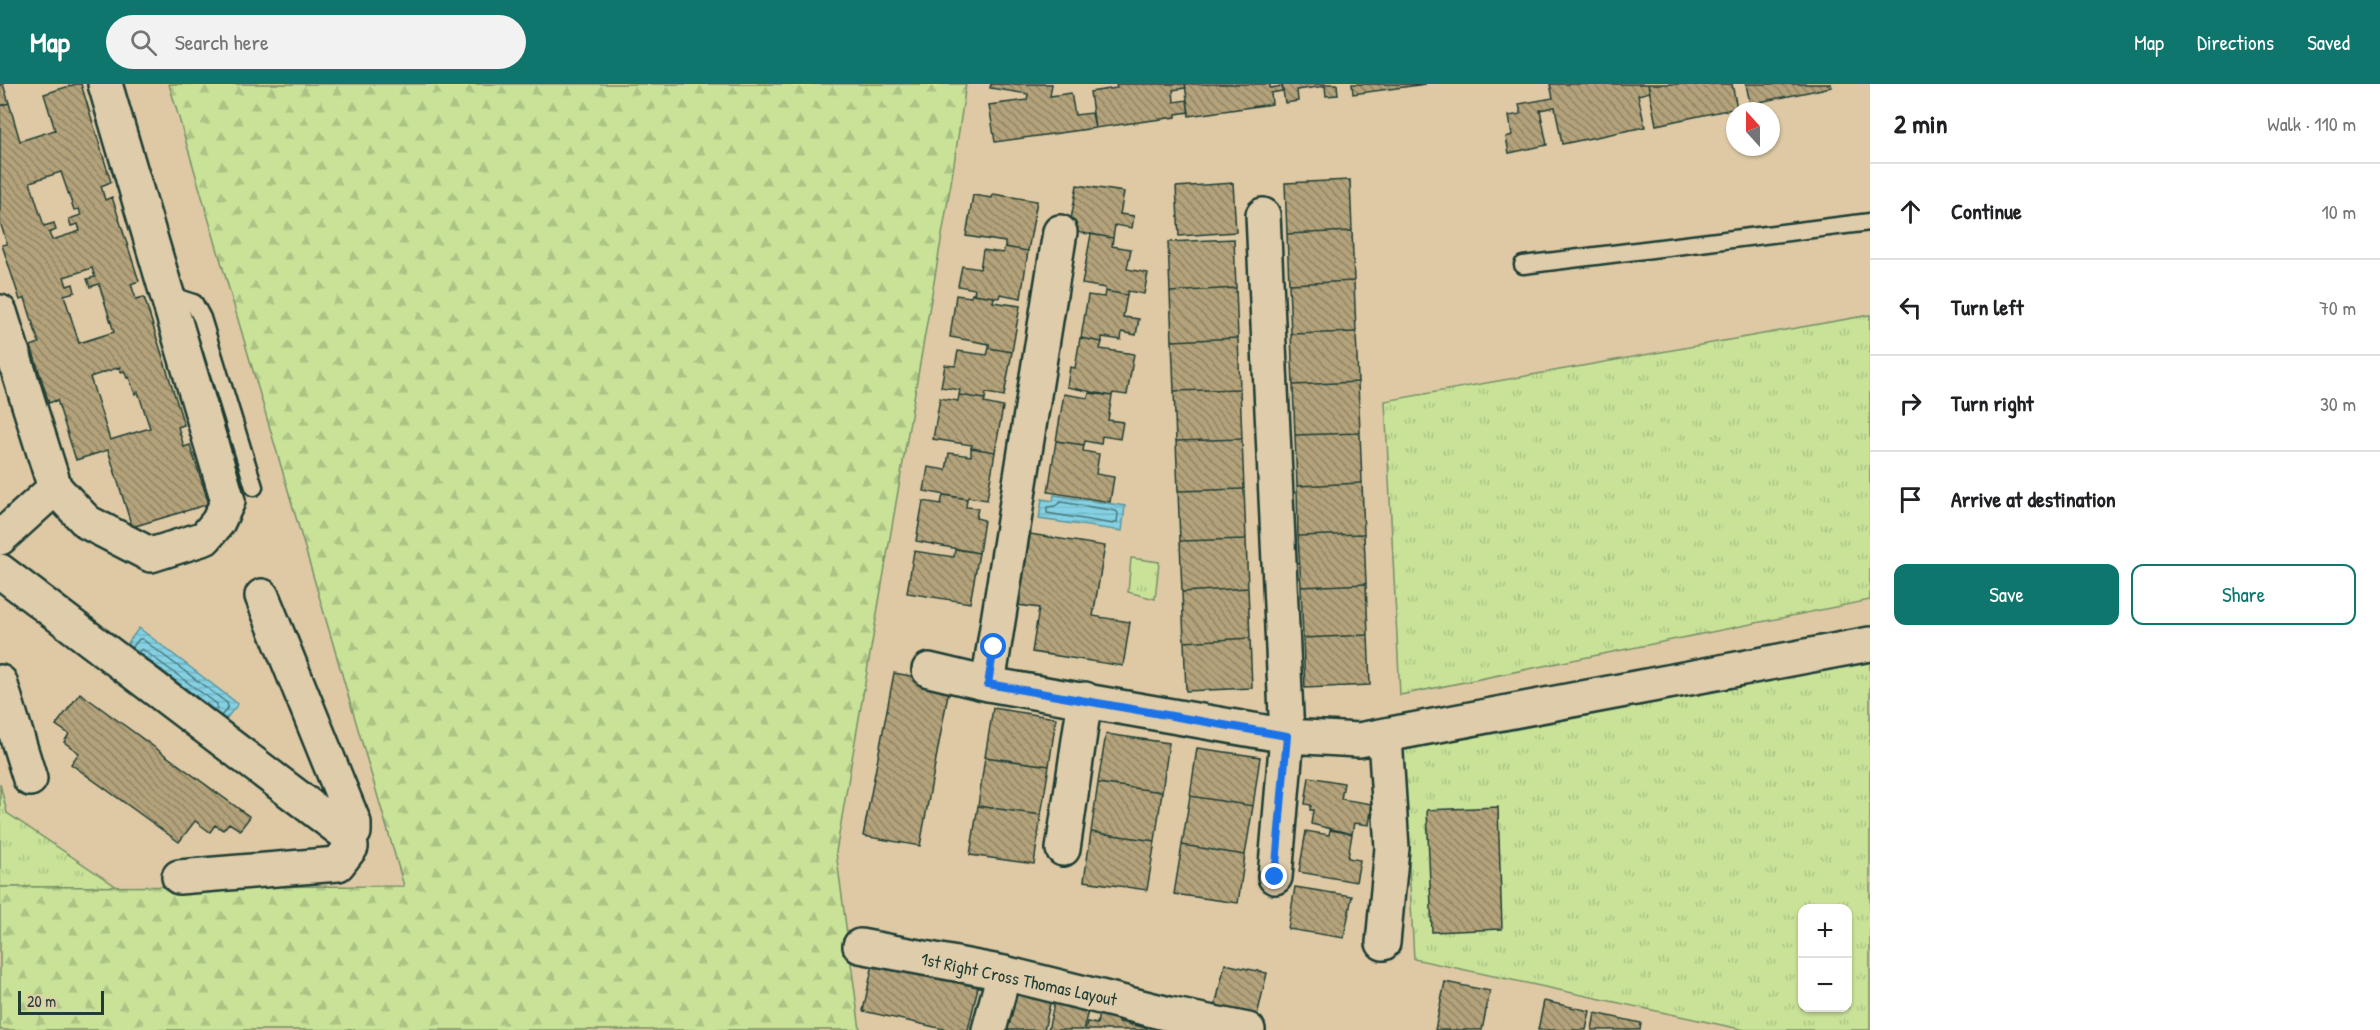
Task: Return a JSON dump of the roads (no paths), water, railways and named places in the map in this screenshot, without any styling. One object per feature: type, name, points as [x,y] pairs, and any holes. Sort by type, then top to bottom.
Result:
[{"type":"street","points":[[0,312],[55,488],[87,522],[151,555],[205,538],[218,522],[228,501],[105,84]]},
{"type":"street","points":[[1263,215],[1287,736],[1275,877]]},
{"type":"street","points":[[988,684],[1060,232]]},
{"type":"street","points":[[0,538],[55,488]]},
{"type":"street","points":[[0,571],[349,836],[351,841],[349,853],[338,864],[179,877]]},
{"type":"street","points":[[262,597],[354,823],[354,832],[349,836]]},
{"type":"street","points":[[929,670],[988,684],[1085,699],[1287,736],[1359,740],[1870,644]]},
{"type":"street","points":[[0,681],[30,779]]},
{"type":"street","points":[[1063,849],[1085,699]]},
{"type":"street","points":[[1383,943],[1392,848],[1385,736]]},
{"type":"street","name":"1st Right Cross Thomas Layout","points":[[860,946],[1004,973],[1168,1022],[1248,1030]]},
{"type":"street","points":[[989,1030],[1004,973]]},
{"type":"lane","points":[[1523,265],[1870,222]]},
{"type":"lane","points":[[166,294],[194,303],[202,318],[254,487]]},
{"type":"water","points":[[1054,495],[1125,506],[1122,531],[1039,519],[1042,499],[1053,501]]},
{"type":"water","points":[[139,628],[238,704],[217,730],[119,655]]}]
